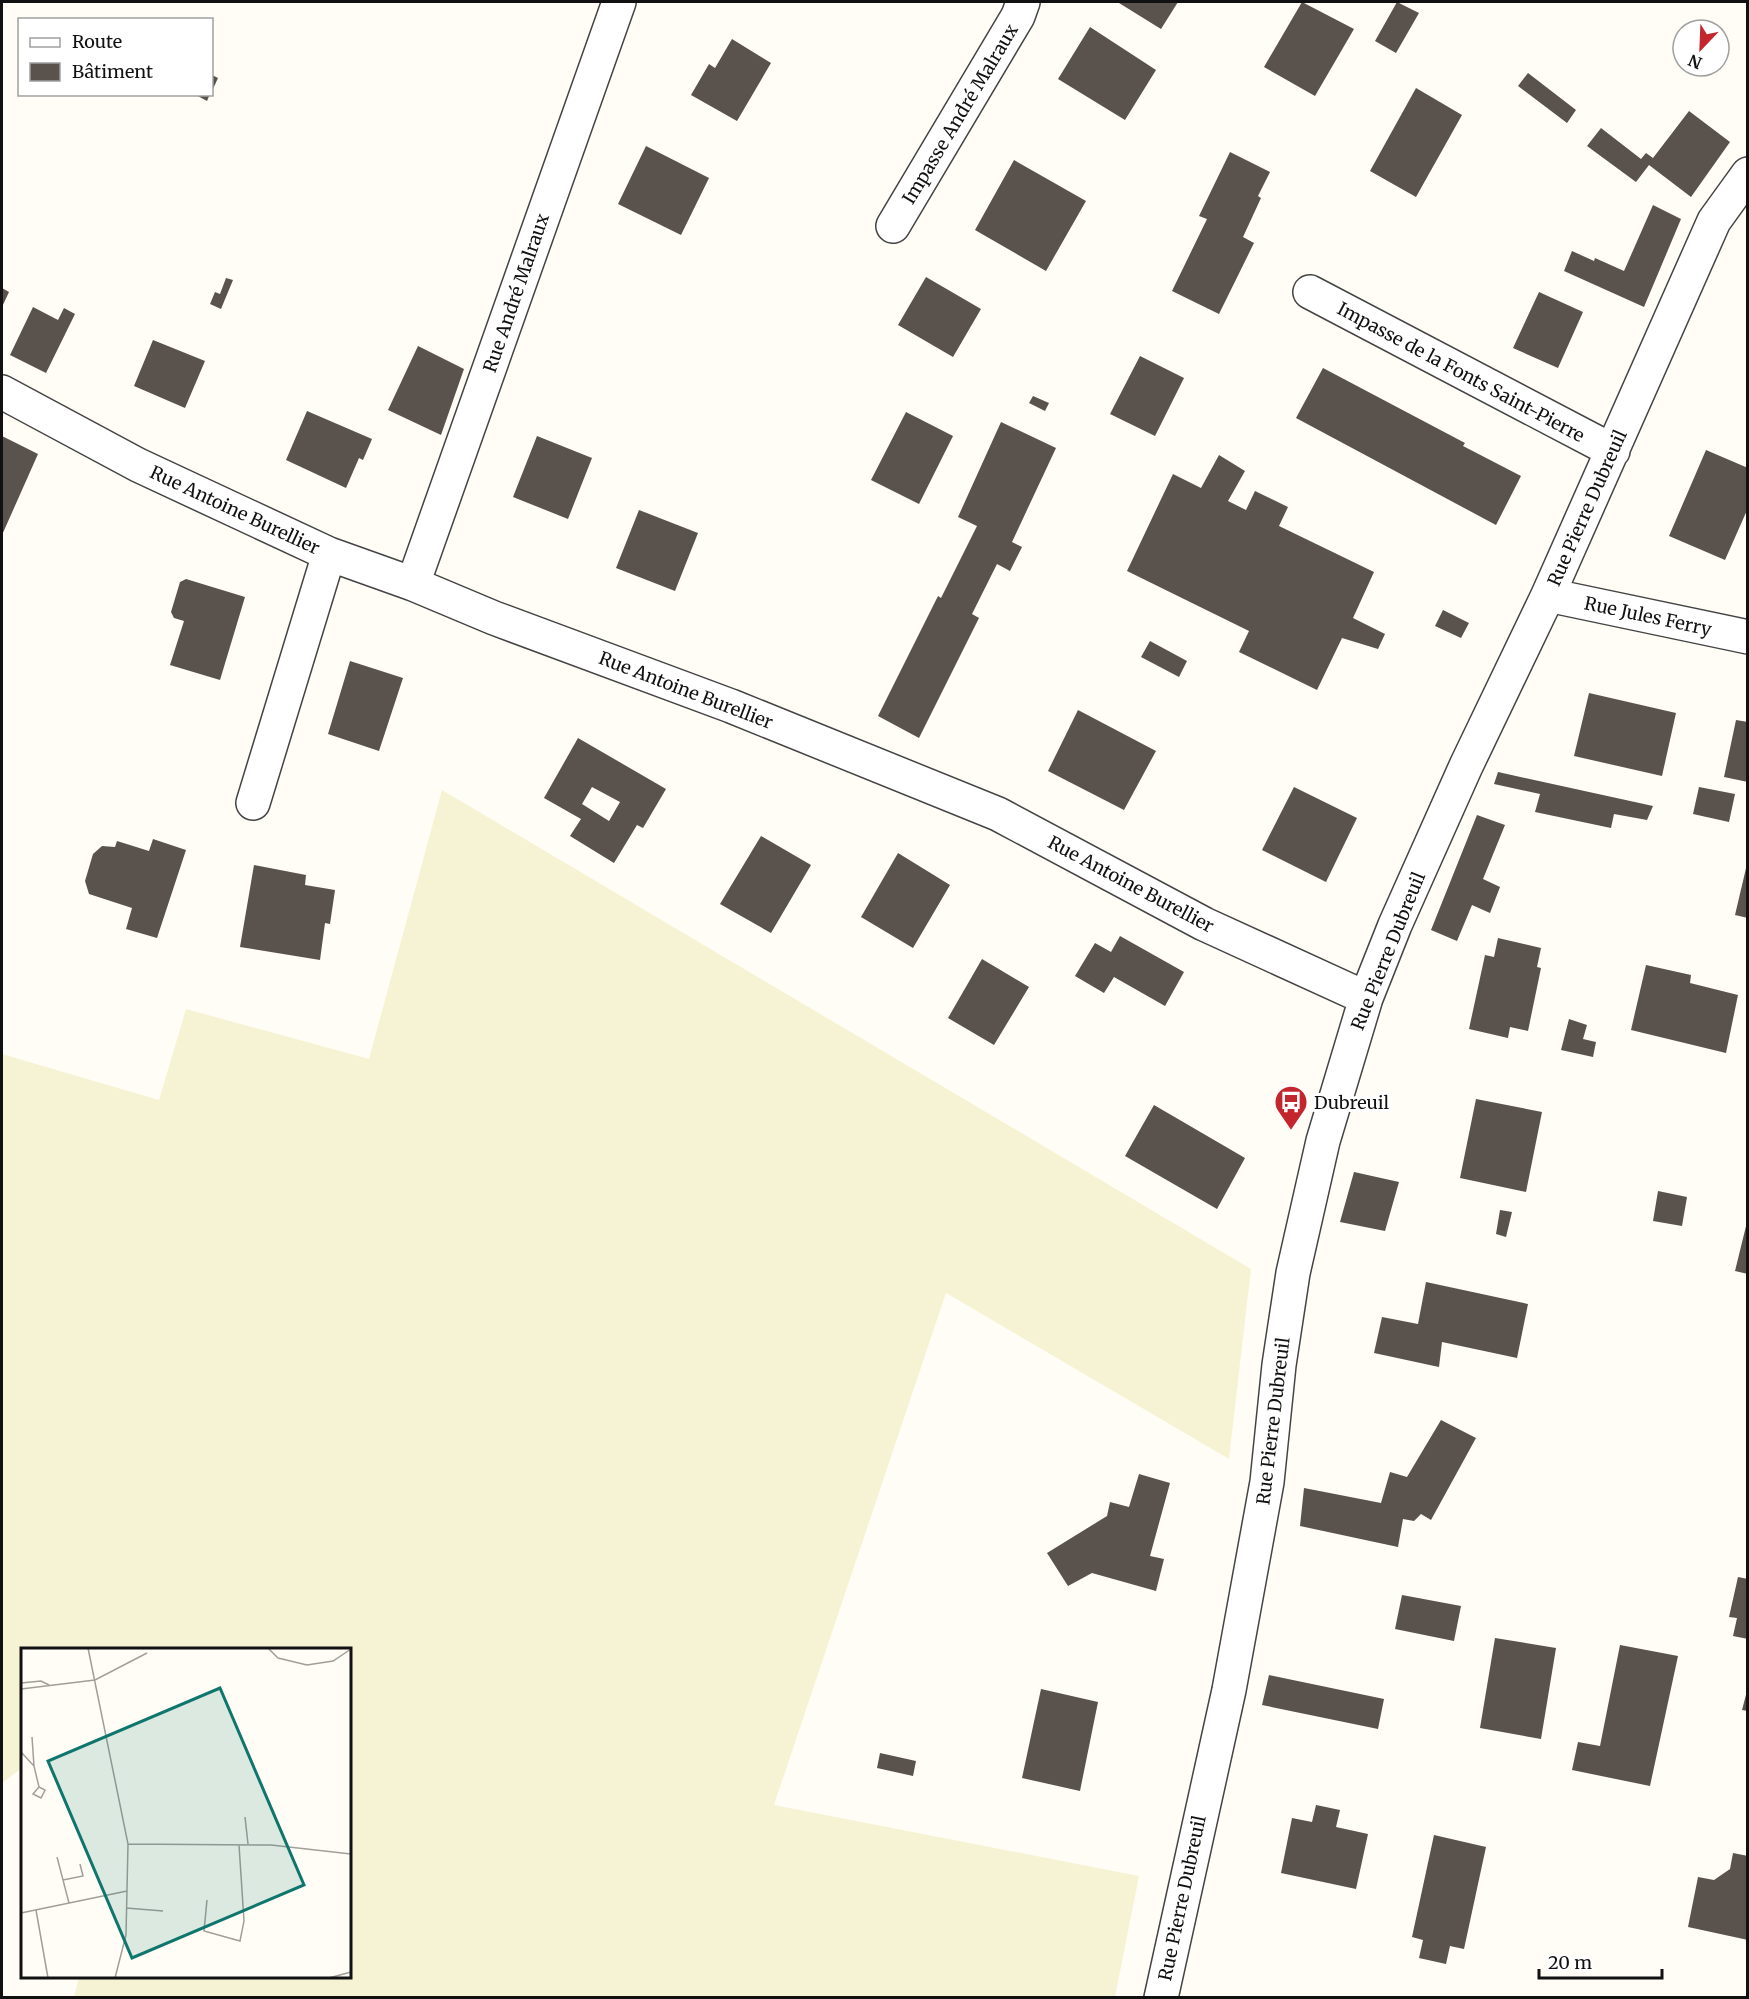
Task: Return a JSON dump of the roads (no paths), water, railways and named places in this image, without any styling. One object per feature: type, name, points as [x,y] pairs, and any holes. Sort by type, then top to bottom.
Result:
[{"type":"street","name":"Rue André Malraux","points":[[413,584],[619,2]]},
{"type":"street","name":"Impasse André Malraux","points":[[893,226],[1018,16],[1023,2]]},
{"type":"street","name":"Rue Pierre Dubreuil","points":[[1161,1998],[1229,1690],[1265,1494],[1279,1365],[1293,1273],[1323,1141],[1366,998],[1395,925],[1548,595],[1714,221],[1748,174]]},
{"type":"street","name":"Impasse de la Fonts Saint-Pierre","points":[[1310,292],[1612,451]]},
{"type":"street","name":"Rue Antoine Burellier","points":[[2,392],[138,465],[329,554],[731,706],[998,814],[1204,924],[1366,998]]},
{"type":"street","points":[[253,803],[329,554]]},
{"type":"street","name":"Rue Jules Ferry","points":[[1548,595],[1748,637]]},
{"type":"place","name":"Dubreuil","points":[[1291,1131]]}]
